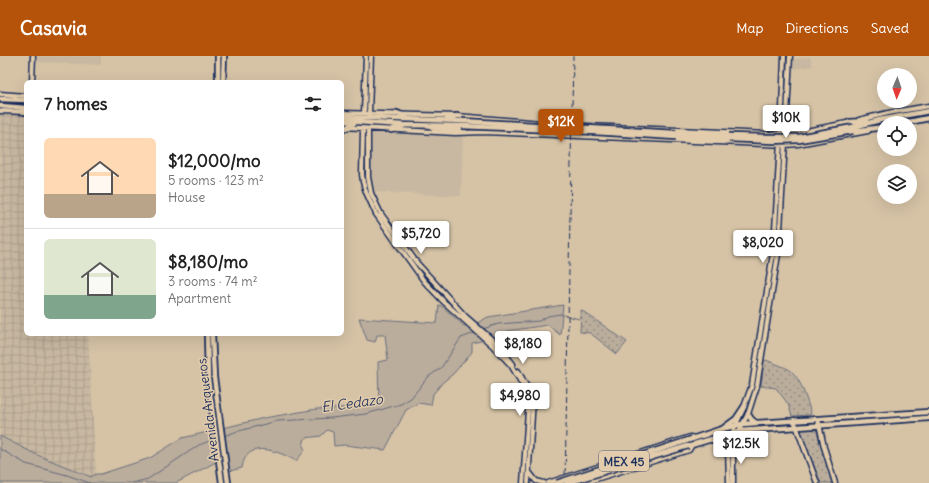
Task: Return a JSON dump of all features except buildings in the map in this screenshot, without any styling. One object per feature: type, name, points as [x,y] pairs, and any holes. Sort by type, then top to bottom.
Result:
[{"type":"main road","points":[[32,80],[33,56]]},
{"type":"main road","points":[[218,56],[218,80]]},
{"type":"main road","points":[[223,80],[224,56]]},
{"type":"main road","points":[[365,115],[364,99],[366,56]]},
{"type":"main road","points":[[369,113],[371,56]]},
{"type":"main road","points":[[733,483],[733,449],[742,424],[748,414],[757,386],[778,248],[783,145],[784,56]]},
{"type":"main road","points":[[783,134],[786,126],[790,56]]},
{"type":"main road","points":[[0,94],[24,96]]},
{"type":"main road","points":[[0,99],[24,100]]},
{"type":"main road","points":[[364,99],[370,100]]},
{"type":"main road","points":[[0,106],[24,111]]},
{"type":"main road","points":[[852,127],[888,113],[929,106]]},
{"type":"main road","points":[[0,111],[24,111]]},
{"type":"main road","points":[[344,113],[462,123],[729,138],[799,137],[929,111]]},
{"type":"main road","points":[[344,117],[365,115],[369,113],[457,116],[548,123],[774,134],[852,127],[877,127]]},
{"type":"main road","points":[[397,114],[408,118]]},
{"type":"main road","points":[[440,120],[457,116]]},
{"type":"main road","points":[[917,120],[929,118]]},
{"type":"main road","points":[[344,121],[404,125],[462,123]]},
{"type":"main road","points":[[344,127],[356,122]]},
{"type":"main road","points":[[547,134],[548,123]]},
{"type":"main road","points":[[391,130],[404,125]]},
{"type":"main road","points":[[428,125],[435,128],[461,130],[465,132]]},
{"type":"main road","points":[[786,126],[793,131],[802,132]]},
{"type":"main road","points":[[344,127],[391,130],[547,134],[783,145],[798,144],[856,134],[877,128]]},
{"type":"main road","points":[[363,129],[362,174],[366,192],[376,214],[418,274],[444,302],[495,345],[513,364],[533,398],[528,483]]},
{"type":"main road","points":[[368,129],[368,172],[370,193],[381,214],[413,258],[476,328]]},
{"type":"main road","points":[[704,137],[710,133],[724,132]]},
{"type":"main road","points":[[796,133],[793,137],[798,144]]},
{"type":"main road","points":[[774,134],[778,138],[778,141],[774,144]]},
{"type":"main road","points":[[704,137],[719,142]]},
{"type":"main road","points":[[729,483],[728,449],[733,432],[752,385],[774,247],[783,145]]},
{"type":"main road","points":[[774,247],[776,252],[776,262]]},
{"type":"main road","name":"Avenida Arqueros","points":[[207,336],[208,379],[215,430],[228,483]]},
{"type":"main road","name":"Avenida Arqueros","points":[[212,336],[214,377],[220,428],[222,483]]},
{"type":"main road","points":[[495,345],[511,365],[529,396],[523,482]]},
{"type":"main road","points":[[722,429],[736,419],[744,407]]},
{"type":"main road","name":"MEX 45","points":[[558,482],[736,425],[929,412]]},
{"type":"main road","points":[[748,414],[756,423]]},
{"type":"main road","name":"MEX 45","points":[[567,483],[733,432],[929,418]]},
{"type":"main road","points":[[818,419],[835,483]]},
{"type":"main road","points":[[794,420],[817,483]]},
{"type":"main road","points":[[735,444],[744,434],[752,430]]},
{"type":"main road","points":[[551,483],[558,482],[582,472],[690,437],[694,439]]},
{"type":"main road","points":[[708,440],[719,440],[726,445],[728,449]]},
{"type":"main road","points":[[582,472],[581,479],[584,483],[689,450],[690,446]]},
{"type":"main road","points":[[529,472],[536,480],[544,483]]},
{"type":"shaded area","points":[[37,56],[101,56],[101,65],[37,62]]},
{"type":"shaded area","points":[[810,57],[813,66],[793,69],[793,60]]},
{"type":"shaded area","points":[[929,113],[929,117],[917,119],[917,116],[912,116]]},
{"type":"shaded area","points":[[0,114],[24,115],[24,336],[88,336],[96,474],[91,477],[35,454],[0,436]]},
{"type":"shaded area","points":[[877,123],[877,126],[853,129]]},
{"type":"shaded area","points":[[371,131],[463,134],[461,196],[373,192],[371,171]]},
{"type":"shaded area","points":[[439,305],[464,326],[479,322],[488,317],[563,305],[560,335],[548,325],[507,331],[507,335],[472,343],[472,352],[433,394],[431,405],[418,403],[406,410],[385,450],[345,445],[334,446],[333,432],[327,430],[321,436],[305,438],[303,446],[305,450],[296,461],[272,451],[256,450],[250,453],[245,459],[242,468],[229,471],[223,428],[264,418],[317,409],[359,407],[379,402],[378,362],[388,360],[385,335],[377,335],[375,342],[367,340],[359,318],[437,323]]},
{"type":"shaded area","points":[[581,310],[627,342],[617,354],[590,333],[580,332]]},
{"type":"shaded area","points":[[766,360],[790,370],[794,374],[803,390],[811,413],[810,415],[792,416],[788,404],[776,388],[761,386],[764,361]]},
{"type":"shaded area","points":[[816,428],[832,483],[821,483],[799,429]]},
{"type":"shaded area","points":[[212,431],[216,462],[176,483],[0,483],[0,436],[35,454],[91,477],[96,474],[101,474],[150,458],[182,438]]},
{"type":"waterway","name":"El Cedazo","points":[[483,329],[498,324],[539,321],[548,316],[560,314],[579,319]]},
{"type":"waterway","name":"El Cedazo","points":[[224,436],[277,421],[331,418],[366,414],[401,404],[411,398],[428,377],[441,368],[461,338],[475,333]]},
{"type":"waterway","name":"El Cedazo","points":[[132,483],[148,479],[199,445],[215,439]]},
{"type":"waterway","name":"El Cedazo","points":[[0,449],[26,464],[90,483]]},
{"type":"railway","points":[[565,483],[573,56]]}]
